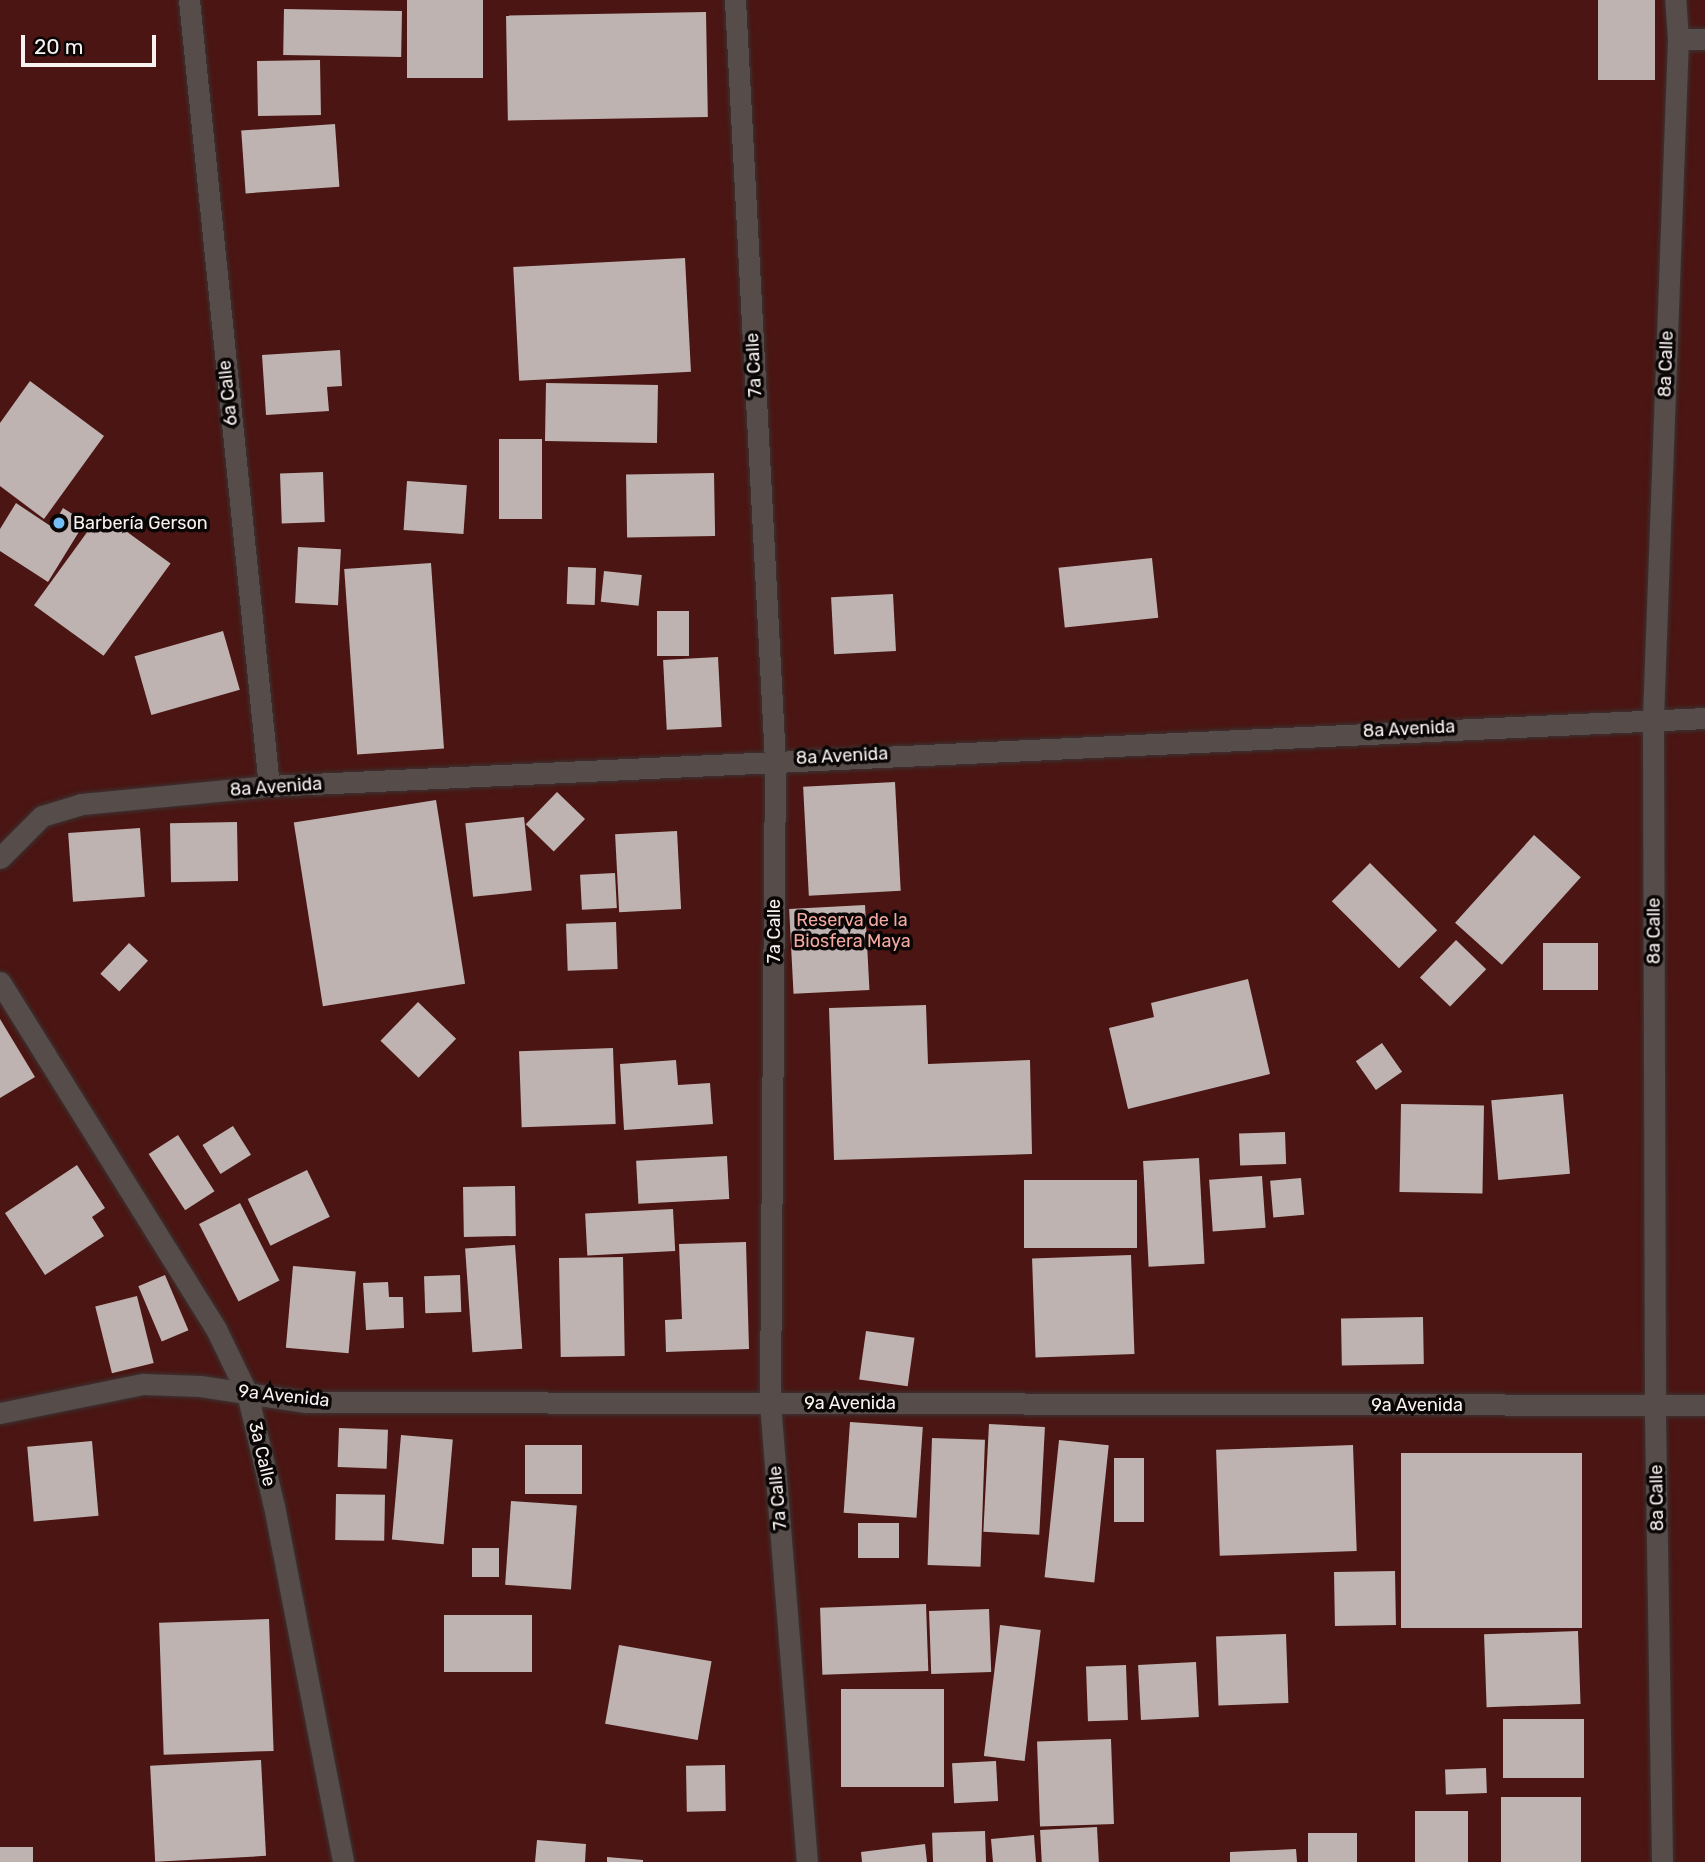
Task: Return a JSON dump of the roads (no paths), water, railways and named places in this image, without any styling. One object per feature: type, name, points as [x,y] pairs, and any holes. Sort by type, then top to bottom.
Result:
[{"type":"street","name":"6a Calle","points":[[189,0],[269,786]]},
{"type":"street","name":"7a Calle","points":[[736,0],[775,760],[771,1403],[807,1862]]},
{"type":"street","name":"8a Calle","points":[[1662,1862],[1655,1406],[1654,717],[1678,39],[1675,0]]},
{"type":"street","points":[[1678,39],[1705,39]]},
{"type":"street","name":"8a Avenida","points":[[0,858],[42,816],[82,804],[269,786],[1654,717],[1705,718]]},
{"type":"street","name":"3a Calle","points":[[0,982],[216,1329],[247,1393],[274,1506],[344,1862]]},
{"type":"street","name":"9a Avenida","points":[[0,1413],[143,1384],[200,1385],[306,1402],[1705,1405]]},
{"type":"place","name":"Barbería Gerson","points":[[59,523]]},
{"type":"park label","name":"Reserva de la Biosfera Maya","points":[[852,932]]}]
